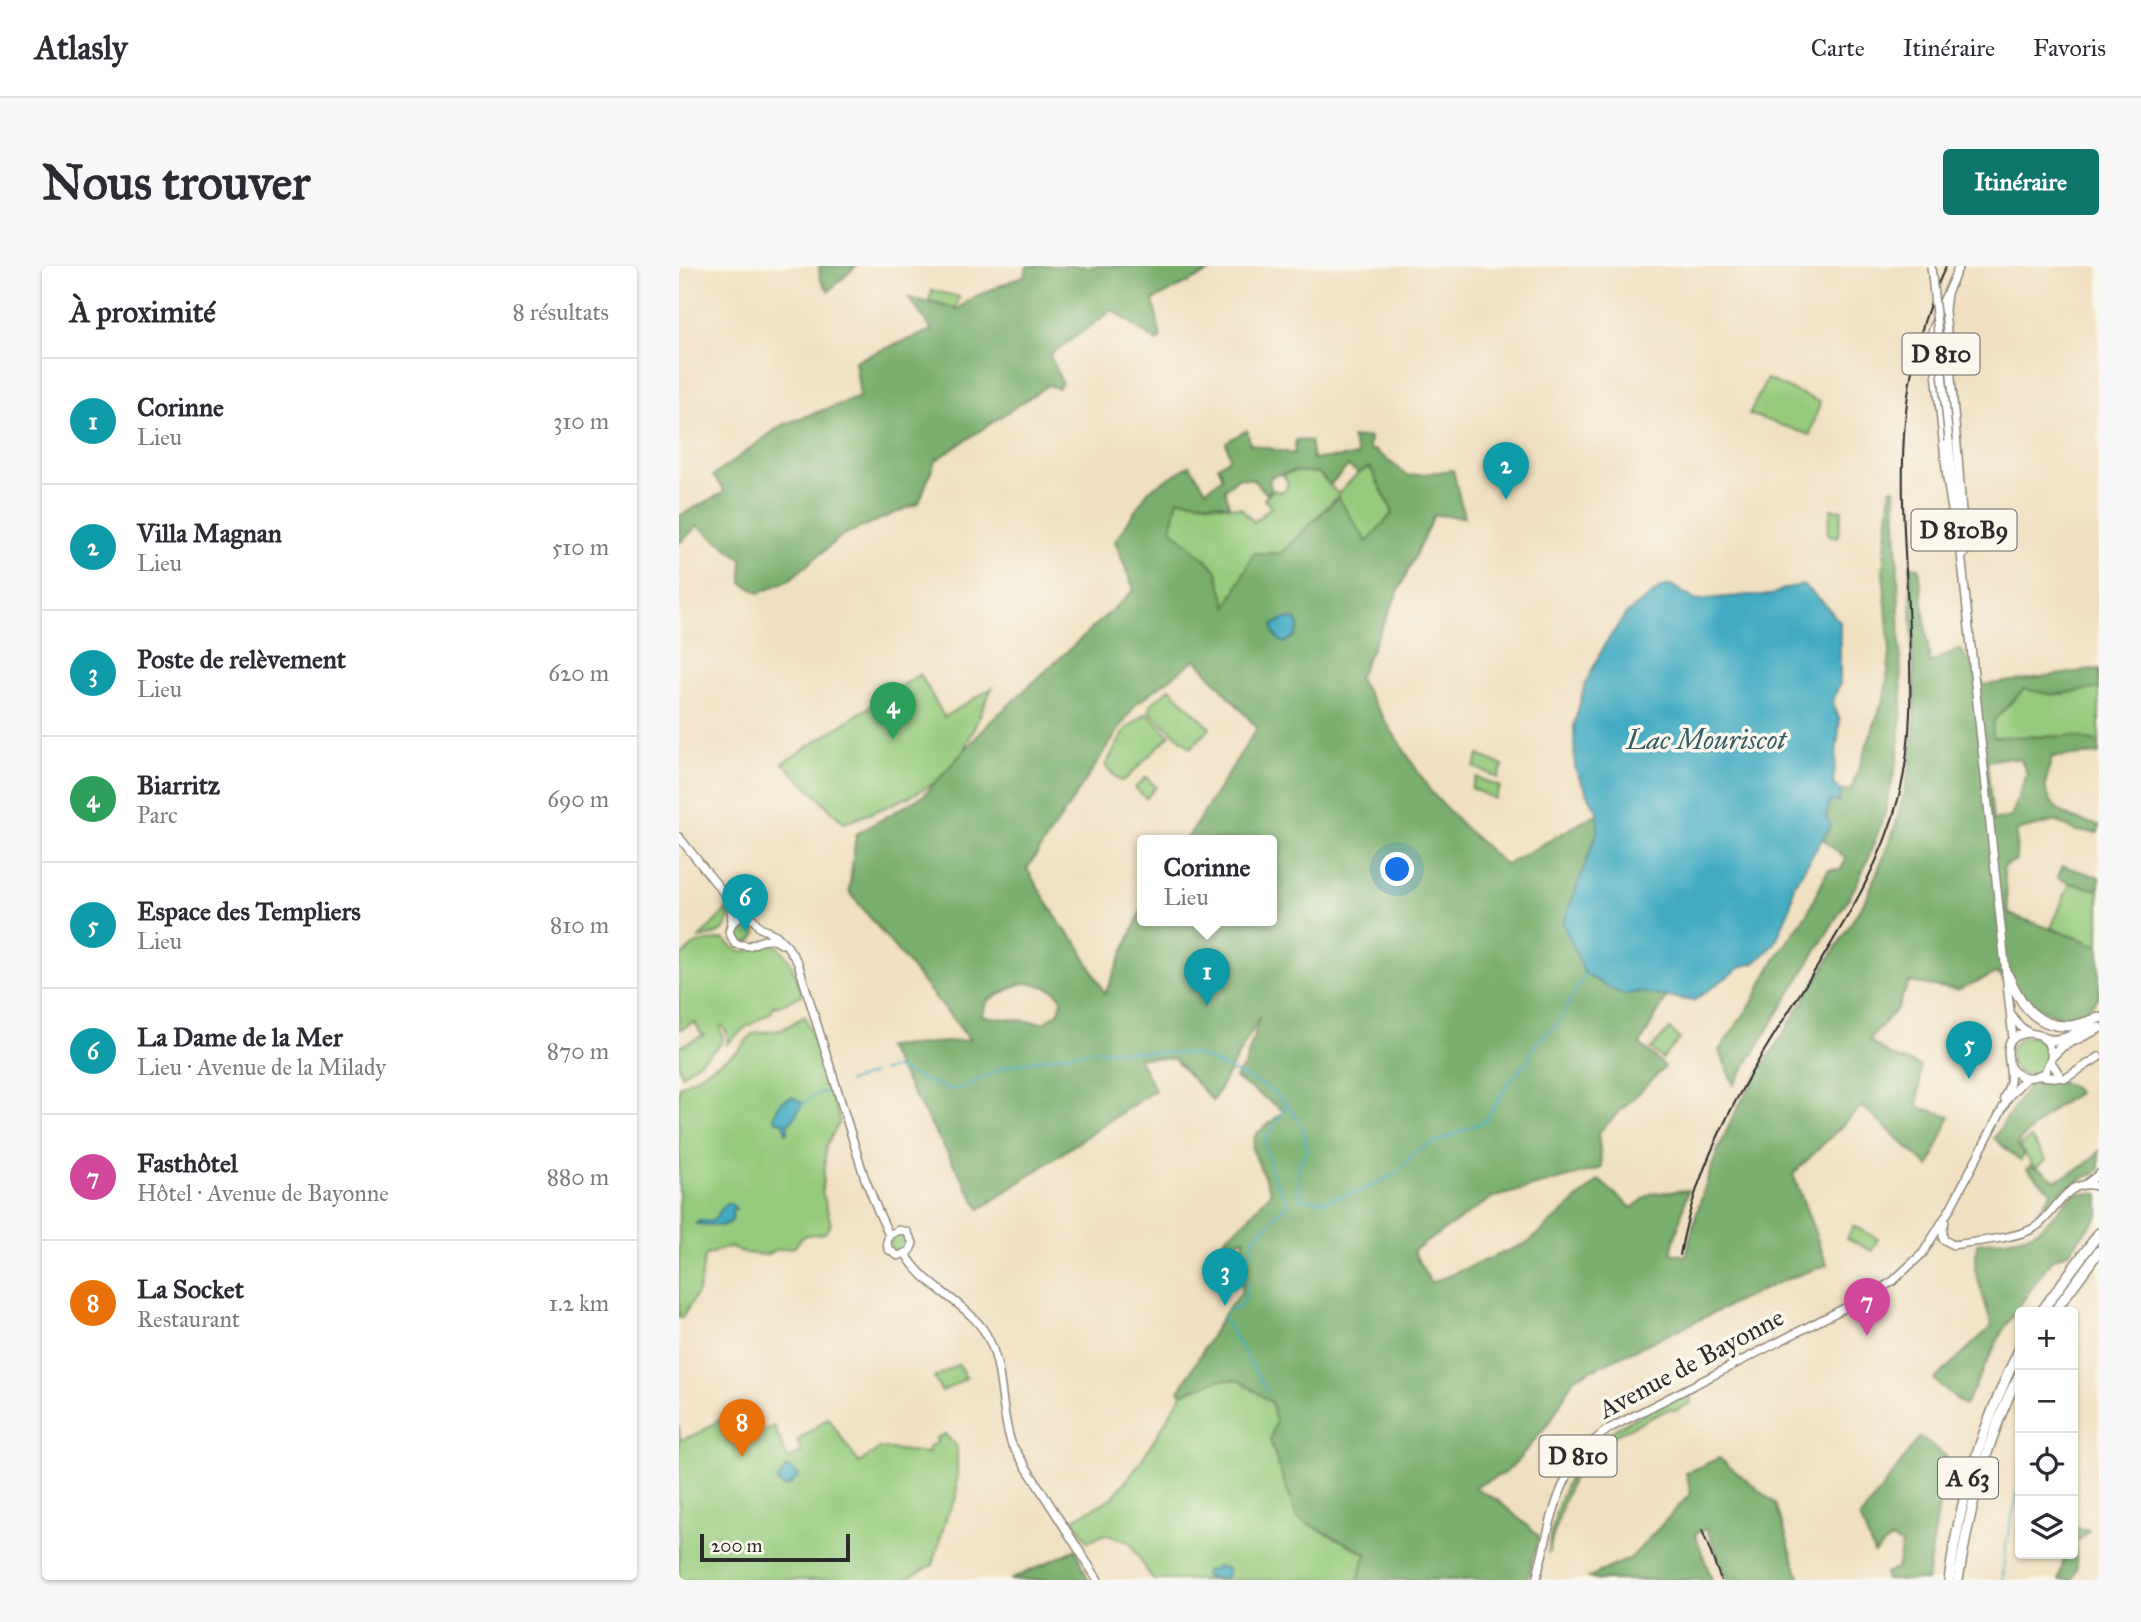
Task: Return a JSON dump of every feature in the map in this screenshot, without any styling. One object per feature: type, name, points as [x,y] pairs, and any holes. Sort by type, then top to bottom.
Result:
[{"type":"highway","points":[[2007,974],[2019,1000],[2031,1013],[2044,1021],[2067,1027],[2099,1018]]},
{"type":"highway","points":[[2044,1038],[2059,1040],[2099,1018]]},
{"type":"highway","points":[[2051,1059],[2062,1046],[2099,1028]]},
{"type":"highway","points":[[2045,1307],[2099,1226]]},
{"type":"highway","points":[[2085,1250],[2099,1234]]},
{"type":"highway","points":[[2058,1307],[2099,1251]]},
{"type":"highway","name":"A 63","points":[[1949,1580],[1955,1531],[1969,1475],[1984,1428],[2015,1359]]},
{"type":"highway","name":"A 63","points":[[1958,1580],[1979,1477],[1995,1430],[2015,1384]]},
{"type":"main road","name":"D 810","points":[[1931,266],[2013,1039]]},
{"type":"main road","name":"D 810B9","points":[[1959,266],[1947,293],[1946,332],[1958,457],[1967,603]]},
{"type":"main road","points":[[1947,293],[1932,333],[1951,514],[1960,544]]},
{"type":"main road","points":[[679,838],[742,916],[753,919],[760,928],[776,935],[792,954],[801,973],[877,1211],[889,1235],[887,1242],[890,1252],[907,1254]]},
{"type":"main road","points":[[731,903],[732,923],[729,932],[735,944],[749,947],[757,941],[773,939],[792,954]]},
{"type":"main road","points":[[732,923],[742,916]]},
{"type":"main road","points":[[757,941],[760,928]]},
{"type":"main road","points":[[2011,1014],[2029,1033],[2044,1038],[2051,1049],[2051,1059],[2045,1072],[2039,1076]]},
{"type":"main road","points":[[2029,1033],[2013,1039],[2007,1051],[2008,1064],[2015,1073],[2026,1078],[2073,1074],[2099,1056]]},
{"type":"main road","points":[[2051,1059],[2061,1077]]},
{"type":"main road","name":"D 810","points":[[1932,1238],[2002,1101],[2010,1082],[2008,1064]]},
{"type":"main road","name":"D 810","points":[[1932,1238],[2009,1096],[2026,1078]]},
{"type":"main road","points":[[2086,1184],[2098,1186],[2099,1174]]},
{"type":"main road","points":[[1950,1209],[1942,1232],[1946,1242],[1953,1245],[2017,1234],[2034,1228],[2069,1191],[2086,1184],[2099,1174]]},
{"type":"main road","points":[[889,1235],[899,1230],[910,1235],[913,1243],[907,1254]]},
{"type":"main road","name":"Avenue de Bayonne","points":[[1536,1580],[1560,1491],[1570,1469],[1587,1445],[1610,1427],[1884,1287],[1910,1268],[1932,1238]]},
{"type":"main road","points":[[907,1254],[922,1273],[978,1324],[987,1336],[994,1352],[1012,1445],[1098,1580]]},
{"type":"green space","points":[[819,266],[856,266],[829,291],[820,279]]},
{"type":"green space","points":[[1027,266],[1215,266],[1215,269],[1153,300],[1161,337],[1157,342],[1113,310],[1050,355],[1062,383],[1058,388],[1048,385],[935,461],[919,503],[843,535],[788,581],[759,593],[742,583],[742,559],[698,526],[679,543],[679,516],[723,493],[724,489],[713,476],[782,425],[860,397],[855,361],[932,330],[909,298],[958,309],[974,297],[1025,275]]},
{"type":"green space","points":[[932,290],[959,297],[956,309],[929,302]]},
{"type":"green space","points":[[1767,379],[1820,402],[1810,435],[1749,414]]},
{"type":"green space","points":[[1247,430],[1250,444],[1294,454],[1296,440],[1310,441],[1313,459],[1358,456],[1352,438],[1370,437],[1369,449],[1376,451],[1408,476],[1453,470],[1464,517],[1434,515],[1358,678],[1431,792],[1467,830],[1506,865],[1598,813],[1598,831],[1563,924],[1585,974],[1623,995],[1639,992],[1667,997],[1640,1044],[1665,1067],[1598,1133],[1602,1168],[1492,1198],[1413,1251],[1431,1283],[1529,1242],[1599,1180],[1632,1208],[1650,1194],[1688,1190],[1671,1253],[1686,1256],[1708,1177],[1731,1120],[1867,897],[1895,828],[1910,768],[1915,717],[1910,565],[1919,568],[1930,663],[1960,648],[1984,685],[2099,669],[2099,688],[2054,695],[2024,689],[1993,721],[1993,737],[2074,736],[2099,743],[2099,754],[2052,757],[2046,778],[2046,790],[2054,805],[2067,815],[2099,825],[2098,833],[2075,831],[2056,821],[2017,831],[2016,860],[2003,867],[2009,914],[2099,946],[2099,998],[2077,1015],[2067,1017],[2045,1011],[1997,973],[1957,990],[1909,982],[1897,1008],[1869,1040],[1891,1056],[1921,1066],[1918,1107],[1950,1116],[1929,1167],[1862,1106],[1793,1174],[1827,1265],[1782,1281],[1574,1378],[1552,1419],[1519,1459],[1505,1473],[1474,1487],[1499,1501],[1539,1536],[1527,1580],[1358,1580],[1366,1553],[1297,1518],[1270,1441],[1276,1421],[1271,1402],[1239,1380],[1218,1380],[1183,1393],[1179,1391],[1224,1314],[1242,1291],[1238,1261],[1245,1239],[1223,1247],[1225,1238],[1248,1218],[1271,1192],[1252,1149],[1255,1135],[1284,1111],[1235,1078],[1245,1065],[1260,1016],[1213,1101],[1174,1059],[1138,1057],[1155,1090],[980,1209],[886,1047],[970,1040],[849,892],[856,834],[924,795],[990,722],[1134,590],[1115,541],[1149,490],[1190,465],[1206,490],[1223,477],[1218,466],[1230,458],[1226,442]],"holes":[[[1348,466],[1358,473],[1370,467],[1393,512],[1367,542],[1338,497],[1282,553],[1254,553],[1227,607],[1216,569],[1171,529],[1178,499],[1229,505],[1225,489],[1238,478],[1252,479],[1267,494],[1271,489],[1269,481],[1272,476],[1295,471],[1319,473],[1330,485]],[[1196,659],[1257,728],[1189,835],[1277,835],[1277,926],[1137,926],[1137,920],[1105,994],[1077,942],[1063,928],[1027,869],[1136,704]],[[2005,758],[2021,760],[2027,774],[2011,817],[1993,821],[1987,761]],[[1027,983],[1055,991],[1062,999],[1059,1012],[1044,1023],[982,1016],[988,1000]]]},
{"type":"green space","points":[[1370,467],[1393,513],[1367,542],[1337,497],[1226,608],[1171,529],[1177,499],[1241,508],[1254,522],[1271,507],[1264,499],[1273,490],[1281,492],[1287,488],[1283,475],[1295,471],[1319,473],[1338,494],[1358,473]]},
{"type":"green space","points":[[1891,488],[1895,488],[1902,707],[1898,756],[1884,816],[1854,889],[1734,1085],[1719,1050],[1752,1003],[1771,966],[1808,912],[1828,870],[1841,869],[1846,859],[1823,839],[1831,825],[1826,817],[1830,801],[1839,802],[1841,791],[1851,790],[1885,695],[1890,653],[1883,571]]},
{"type":"green space","points":[[1831,509],[1842,510],[1838,537],[1827,535]]},
{"type":"green space","points":[[920,674],[944,717],[992,688],[964,749],[945,775],[919,792],[844,823],[783,763]]},
{"type":"green space","points":[[1170,688],[1210,728],[1191,748],[1150,712],[1150,705]]},
{"type":"green space","points":[[2099,688],[2099,743],[2074,736],[1993,738],[1993,721],[2024,689],[2054,695]]},
{"type":"green space","points":[[1147,713],[1170,735],[1126,779],[1120,781],[1106,764],[1126,729]]},
{"type":"green space","points":[[1479,755],[1503,766],[1498,778],[1474,767]]},
{"type":"green space","points":[[1146,777],[1156,787],[1146,798],[1135,788]]},
{"type":"green space","points":[[1476,777],[1500,787],[1494,799],[1471,788]]},
{"type":"green space","points":[[2063,866],[2099,877],[2099,890],[2057,878]]},
{"type":"green space","points":[[2070,883],[2099,890],[2099,946],[2051,928]]},
{"type":"green space","points":[[729,907],[726,927],[719,933],[699,938]]},
{"type":"green space","points":[[745,921],[753,924],[756,932],[753,940],[745,943],[737,940],[734,932],[737,924]]},
{"type":"green space","points":[[723,939],[741,951],[750,950],[761,943],[777,946],[789,961],[802,995],[776,1007],[773,1005],[772,1012],[746,1027],[727,1044],[727,1034],[723,1026],[720,1027],[723,1038],[720,1045],[682,1075],[679,1068],[679,1047],[704,1035],[695,1022],[679,1030],[679,958],[697,943]]},
{"type":"green space","points":[[805,1016],[840,1121],[826,1146],[822,1191],[831,1224],[825,1233],[807,1235],[795,1247],[776,1250],[766,1255],[743,1253],[732,1247],[705,1256],[698,1292],[682,1318],[679,1318],[679,1087],[738,1051],[753,1033],[781,1030]]},
{"type":"green space","points":[[1670,1029],[1680,1039],[1662,1059],[1651,1049]]},
{"type":"green space","points":[[2029,1037],[2042,1043],[2048,1056],[2042,1069],[2029,1075],[2016,1069],[2010,1056],[2016,1043]]},
{"type":"green space","points":[[2052,1080],[2070,1085],[2078,1093],[2056,1107],[2020,1140],[2017,1145],[2024,1156],[2020,1161],[1994,1138],[2028,1086]]},
{"type":"green space","points":[[2031,1138],[2046,1160],[2035,1168],[2019,1146]]},
{"type":"green space","points":[[2099,1151],[2099,1170],[2062,1191],[2039,1216],[2037,1213],[2052,1192],[2027,1169],[2030,1166],[2043,1171],[2055,1181],[2084,1166]]},
{"type":"green space","points":[[2075,1193],[2099,1194],[2099,1215],[2069,1252],[2051,1260],[2019,1307],[2015,1307],[2015,1312],[2003,1330],[1965,1406],[1934,1380],[1992,1326],[1975,1270],[1977,1243],[2017,1238],[2032,1233],[2043,1226]]},
{"type":"green space","points":[[1853,1226],[1878,1239],[1872,1251],[1847,1238]]},
{"type":"green space","points":[[899,1234],[907,1239],[908,1243],[903,1251],[899,1252],[891,1247],[890,1243],[895,1235]]},
{"type":"green space","points":[[959,1364],[966,1378],[942,1392],[934,1378]]},
{"type":"green space","points":[[1218,1380],[1239,1380],[1271,1402],[1276,1421],[1270,1441],[1297,1517],[1366,1554],[1358,1580],[1153,1580],[1129,1542],[1105,1534],[1088,1542],[1074,1519],[1113,1497],[1138,1466],[1183,1393]]},
{"type":"green space","points":[[1682,1395],[1690,1396],[1692,1402],[1676,1411],[1669,1409],[1625,1430],[1585,1458],[1573,1477],[1548,1554],[1561,1496],[1583,1457],[1613,1430]]},
{"type":"green space","points":[[739,1407],[740,1425],[727,1438],[730,1442],[736,1445],[774,1426],[787,1457],[792,1458],[802,1452],[797,1441],[828,1418],[859,1463],[880,1448],[929,1453],[928,1447],[937,1443],[936,1438],[945,1434],[957,1447],[957,1496],[947,1515],[933,1565],[903,1580],[679,1580],[679,1425],[680,1440],[699,1433]]},
{"type":"green space","points":[[1920,1437],[1947,1457],[1927,1580],[1885,1580],[1885,1573],[1897,1569],[1902,1544],[1891,1539],[1874,1553],[1860,1518]]},
{"type":"green space","points":[[1719,1458],[1776,1504],[1800,1580],[1728,1580],[1707,1529],[1695,1533],[1712,1580],[1599,1580],[1589,1577],[1631,1558],[1691,1493],[1686,1473]]},
{"type":"green space","points":[[2078,1528],[2089,1530],[2078,1541]]},
{"type":"green space","points":[[1076,1549],[1088,1580],[1010,1580]]},
{"type":"green space","points":[[2064,1559],[2076,1559],[2077,1567],[2072,1580],[2059,1580]]},
{"type":"water","name":"Lac Mouriscot","points":[[1671,585],[1695,600],[1771,595],[1786,588],[1803,585],[1823,602],[1840,622],[1840,683],[1832,703],[1840,720],[1833,783],[1841,791],[1839,802],[1830,801],[1826,817],[1831,825],[1794,885],[1790,908],[1774,945],[1755,963],[1743,966],[1693,1001],[1639,992],[1623,995],[1585,974],[1563,924],[1598,830],[1598,813],[1575,769],[1574,725],[1585,684],[1605,644],[1626,614],[1662,587]]},
{"type":"water","points":[[1284,619],[1296,619],[1299,626],[1295,636],[1284,643],[1275,636],[1273,625]]},
{"type":"water","points":[[792,1097],[802,1102],[802,1105],[788,1123],[786,1133],[784,1122],[776,1121],[773,1116],[782,1101]]},
{"type":"water","points":[[726,1203],[736,1209],[731,1211],[731,1222],[721,1226],[696,1224],[699,1221],[713,1221]]},
{"type":"water","points":[[786,1467],[799,1476],[790,1485],[783,1487],[777,1482]]},
{"type":"water","points":[[1217,1566],[1228,1569],[1228,1576],[1219,1579],[1205,1577],[1206,1570]]},
{"type":"waterway","points":[[883,1071],[895,1068],[948,1089],[963,1088],[1004,1067],[1066,1054],[1100,1050],[1195,1054],[1265,1086],[1285,1102],[1302,1126],[1307,1149],[1298,1168],[1301,1199],[1322,1201],[1359,1192],[1398,1173],[1415,1151],[1485,1121],[1510,1081],[1528,1060],[1533,1046],[1557,1024],[1585,974]]},
{"type":"waterway","points":[[848,1082],[873,1074]]},
{"type":"waterway","points":[[802,1105],[816,1094],[829,1091]]},
{"type":"waterway","points":[[1228,1310],[1237,1309],[1246,1295],[1246,1285],[1240,1271],[1254,1238],[1277,1213],[1287,1208],[1264,1142],[1283,1112],[1284,1105]]},
{"type":"waterway","points":[[1225,1315],[1223,1318],[1268,1393]]},
{"type":"waterway","points":[[2003,1580],[2006,1545],[2017,1496]]},
{"type":"railway","points":[[1680,1255],[1689,1215],[1716,1140],[1753,1069],[1854,905],[1884,842],[1899,796],[1907,755],[1910,713],[1903,444],[1915,356],[1928,311],[1946,266]]},
{"type":"railway","points":[[1702,1530],[1721,1580]]},
{"type":"place","name":"Villa Magnan","points":[[1506,500]]},
{"type":"place","name":"Biarritz","points":[[893,740]]},
{"type":"place","name":"La Dame de la Mer","points":[[745,932]]},
{"type":"place","name":"Corinne","points":[[1207,1006]]},
{"type":"place","name":"Espace des Templiers","points":[[1969,1079]]},
{"type":"place","name":"Poste de relèvement","points":[[1225,1306]]},
{"type":"place","name":"Fasthôtel","points":[[1867,1336]]},
{"type":"place","name":"La Socket","points":[[742,1457]]}]
